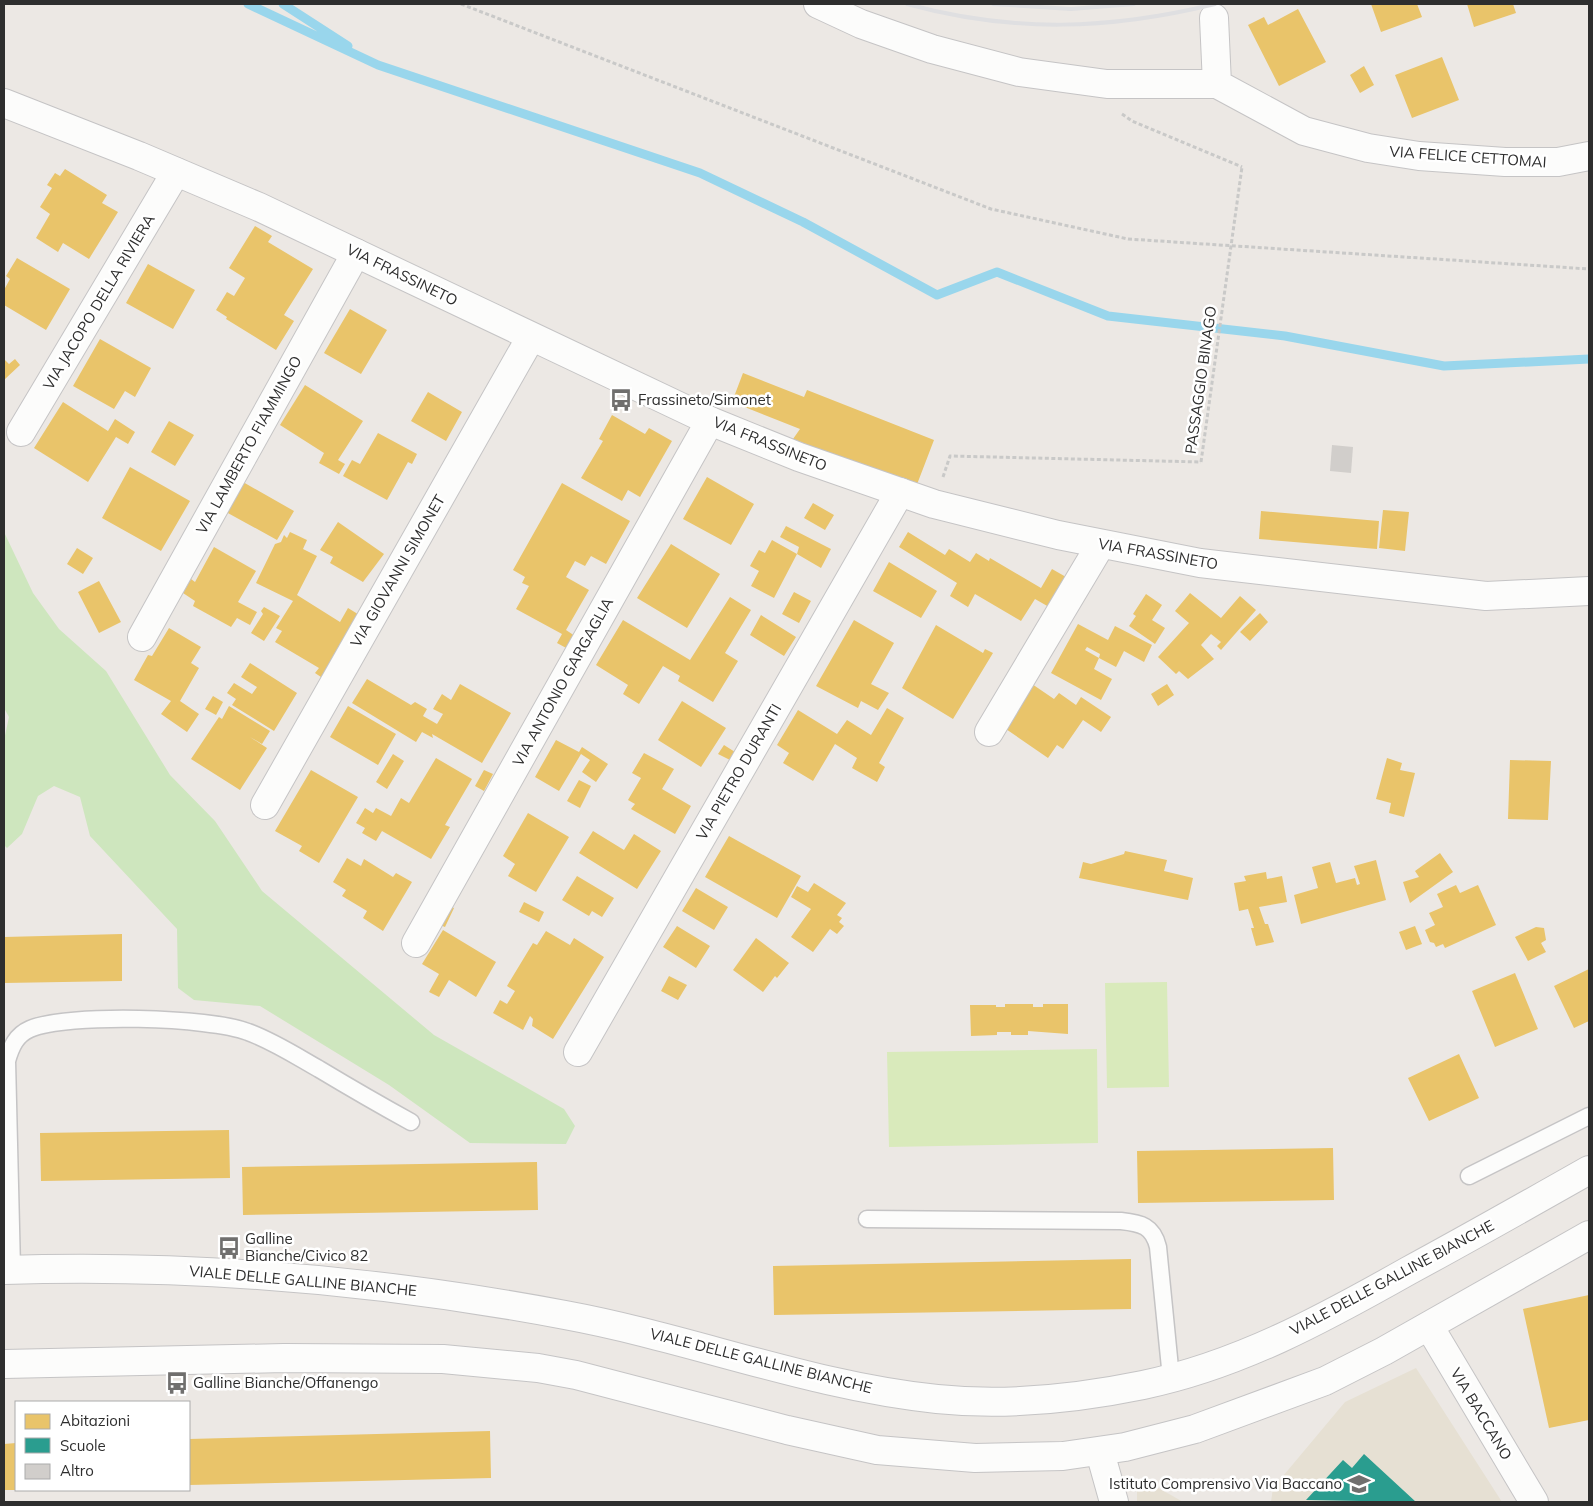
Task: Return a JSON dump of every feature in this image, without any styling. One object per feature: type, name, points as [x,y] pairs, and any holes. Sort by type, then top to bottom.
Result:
[{"type":"street","points":[[818,4],[862,24],[932,50],[1019,72],[1107,84],[1217,84],[1214,18]]},
{"type":"street","name":"VIA FELICE CETTOMAI","points":[[1217,84],[1304,131],[1383,151],[1519,162],[1558,162],[1589,156]]},
{"type":"street","name":"VIA FRASSINETO","points":[[4,103],[176,172],[356,253],[710,421],[791,454],[934,504],[1058,536],[1190,562],[1486,596],[1589,591]]},
{"type":"street","name":"VIA JACOPO DELLA RIVIERA","points":[[21,432],[176,172]]},
{"type":"street","name":"VIA LAMBERTO FIAMMINGO","points":[[142,637],[356,253]]},
{"type":"street","name":"VIA GIOVANNI SIMONET","points":[[265,805],[531,337]]},
{"type":"street","name":"VIA ANTONIO GARGAGLIA","points":[[416,943],[710,421]]},
{"type":"street","name":"VIA PIETRO DURANTI","points":[[578,1052],[900,492]]},
{"type":"street","points":[[989,732],[1101,544]]},
{"type":"street","name":"VIALE DELLE GALLINE BIANCHE","points":[[8,1270],[189,1271],[386,1286],[590,1320],[644,1332],[809,1376],[934,1399],[996,1403],[1098,1393],[1171,1378],[1227,1361],[1319,1321],[1589,1170]]},
{"type":"street","points":[[4,1364],[284,1358],[443,1359],[538,1368],[576,1375],[787,1430],[877,1450],[975,1458],[1063,1456],[1100,1452],[1195,1429],[1325,1381],[1429,1326],[1589,1235]]},
{"type":"street","name":"VIA BACCANO","points":[[1429,1326],[1534,1502]]},
{"type":"street","points":[[1100,1452],[1114,1502]]},
{"type":"lane","points":[[8,1270],[8,1061],[10,1048],[18,1037],[29,1029],[44,1024],[65,1022],[132,1020],[190,1021],[234,1027],[274,1043],[411,1122]]},
{"type":"lane","points":[[1469,1176],[1589,1116]]},
{"type":"lane","points":[[867,1219],[1121,1221],[1147,1226],[1155,1236],[1158,1246],[1171,1378]]},
{"type":"path","points":[[461,4],[991,209],[1128,239],[1589,269]]},
{"type":"path","name":"PASSAGGIO BINAGO","points":[[934,504],[950,456],[1201,462],[1242,167],[1132,120],[1118,111],[1111,101],[1107,84]]},
{"type":"shaded area","points":[[1416,1368],[1502,1502],[1271,1502],[1273,1488],[1345,1402]]},
{"type":"shaded area","points":[[1154,1486],[1183,1502],[1137,1502],[1137,1488]]},
{"type":"green space","points":[[4,532],[33,593],[59,629],[106,671],[170,775],[215,821],[262,891],[434,1035],[564,1109],[575,1126],[566,1144],[470,1143],[389,1085],[260,1006],[194,1000],[178,988],[177,929],[90,836],[80,797],[54,786],[38,796],[22,834],[7,848],[4,845],[4,740],[9,717],[4,708]]},
{"type":"green space","points":[[1167,982],[1169,1087],[1107,1088],[1105,983]]},
{"type":"green space","points":[[1097,1049],[1098,1143],[889,1147],[887,1052]]},
{"type":"building: Abitazioni","points":[[1371,4],[1417,4],[1422,17],[1381,32]]},
{"type":"building: Abitazioni","points":[[1467,4],[1513,4],[1516,13],[1474,27]]},
{"type":"building: Abitazioni","points":[[1298,9],[1326,62],[1279,86],[1248,25],[1264,17],[1268,25]]},
{"type":"building: Abitazioni","points":[[1442,57],[1459,100],[1412,118],[1395,75]]},
{"type":"building: Abitazioni","points":[[1364,66],[1374,85],[1360,93],[1350,75]]},
{"type":"building: Abitazioni","points":[[65,169],[107,195],[102,203],[118,212],[89,259],[63,243],[58,252],[36,238],[50,214],[40,207],[52,188],[47,185],[55,173],[60,176]]},
{"type":"building: Abitazioni","points":[[255,226],[272,236],[268,242],[313,269],[284,315],[294,321],[276,350],[226,319],[227,317],[216,310],[227,292],[234,296],[245,278],[229,268]]},
{"type":"building: Abitazioni","points":[[17,258],[70,289],[46,330],[4,305],[4,290],[10,279],[6,276]]},
{"type":"building: Abitazioni","points":[[148,264],[195,290],[173,329],[126,303]]},
{"type":"building: Abitazioni","points":[[350,309],[387,330],[361,374],[324,353]]},
{"type":"building: Abitazioni","points":[[100,339],[151,368],[135,397],[125,391],[114,409],[73,386]]},
{"type":"building: Abitazioni","points":[[4,359],[9,364],[15,359],[20,365],[4,380]]},
{"type":"building: Abitazioni","points":[[743,373],[804,397],[807,390],[934,440],[916,487],[793,439],[800,429],[732,402]]},
{"type":"building: Abitazioni","points":[[305,385],[363,421],[338,460],[345,464],[339,474],[319,463],[324,453],[280,425]]},
{"type":"building: Abitazioni","points":[[428,392],[462,412],[446,441],[411,421]]},
{"type":"building: Abitazioni","points":[[63,402],[108,431],[115,419],[135,432],[128,444],[116,437],[88,482],[34,448]]},
{"type":"building: Abitazioni","points":[[612,415],[645,434],[649,428],[672,441],[640,497],[628,490],[622,501],[581,478],[603,441],[599,439]]},
{"type":"building: Abitazioni","points":[[169,421],[194,435],[175,466],[151,452]]},
{"type":"building: Abitazioni","points":[[378,433],[417,454],[412,464],[408,462],[387,500],[343,476],[352,460],[360,464]]},
{"type":"building: Abitazioni","points":[[130,467],[190,501],[161,551],[102,518]]},
{"type":"building: Abitazioni","points":[[707,477],[754,504],[731,545],[683,519]]},
{"type":"building: Abitazioni","points":[[243,482],[294,511],[277,540],[226,512]]},
{"type":"building: Abitazioni","points":[[562,483],[630,521],[606,564],[591,556],[585,566],[575,561],[566,577],[589,590],[566,630],[575,636],[568,649],[557,643],[562,634],[516,609],[529,586],[522,583],[525,577],[513,570]]},
{"type":"building: Abitazioni","points":[[813,503],[834,515],[825,530],[804,518]]},
{"type":"building: Abitazioni","points":[[1383,510],[1409,512],[1405,551],[1379,548]]},
{"type":"building: Abitazioni","points":[[1261,511],[1379,521],[1377,549],[1259,539]]},
{"type":"building: Abitazioni","points":[[338,522],[384,554],[363,582],[330,563],[333,557],[320,550]]},
{"type":"building: Abitazioni","points":[[786,526],[831,549],[821,568],[797,554],[799,547],[780,537]]},
{"type":"building: Abitazioni","points":[[290,532],[307,540],[303,549],[317,556],[297,595],[340,622],[348,608],[361,616],[324,679],[315,673],[319,668],[275,642],[282,631],[276,628],[293,601],[256,583],[275,544],[281,542],[284,535],[287,538]]},
{"type":"building: Abitazioni","points":[[908,532],[945,555],[949,549],[970,562],[976,553],[989,561],[990,558],[1041,588],[1052,569],[1066,577],[1049,607],[1035,599],[1021,621],[975,594],[968,607],[950,596],[957,583],[899,547]]},
{"type":"building: Abitazioni","points":[[772,540],[797,554],[774,598],[751,586],[759,571],[750,566],[759,550],[765,553]]},
{"type":"building: Abitazioni","points":[[671,544],[720,574],[687,628],[637,598]]},
{"type":"building: Abitazioni","points":[[214,547],[256,571],[238,602],[257,612],[250,625],[237,618],[231,627],[193,606],[195,601],[183,593],[191,579],[195,582]]},
{"type":"building: Abitazioni","points":[[77,548],[93,558],[83,574],[67,564]]},
{"type":"building: Abitazioni","points":[[889,562],[937,591],[921,618],[873,591]]},
{"type":"building: Abitazioni","points":[[99,581],[121,622],[99,633],[78,592]]},
{"type":"building: Abitazioni","points":[[794,592],[811,601],[799,623],[782,614]]},
{"type":"building: Abitazioni","points":[[1190,593],[1221,618],[1240,596],[1256,610],[1221,650],[1217,646],[1221,642],[1211,634],[1201,645],[1214,659],[1188,679],[1179,671],[1176,674],[1158,657],[1189,623],[1175,611]]},
{"type":"building: Abitazioni","points":[[1146,594],[1162,605],[1152,620],[1165,628],[1155,644],[1129,626],[1136,616],[1133,614]]},
{"type":"building: Abitazioni","points":[[730,597],[751,610],[725,653],[738,661],[713,702],[678,681],[680,676],[663,666],[639,704],[623,694],[628,685],[596,665],[623,620],[690,660]]},
{"type":"building: Abitazioni","points":[[264,607],[280,616],[264,641],[251,633],[263,614],[261,611]]},
{"type":"building: Abitazioni","points":[[1260,613],[1268,622],[1250,641],[1240,632]]},
{"type":"building: Abitazioni","points":[[761,615],[796,637],[784,656],[750,635]]},
{"type":"building: Abitazioni","points":[[854,620],[894,643],[871,684],[889,693],[878,710],[861,701],[858,708],[816,686]]},
{"type":"building: Abitazioni","points":[[1078,624],[1108,640],[1115,626],[1152,645],[1144,662],[1124,651],[1116,667],[1099,658],[1094,669],[1112,679],[1101,700],[1051,673]],"holes":[[[1087,647],[1100,654],[1099,658],[1085,650]]]},
{"type":"building: Abitazioni","points":[[936,625],[983,653],[985,649],[993,653],[953,719],[902,688]]},
{"type":"building: Abitazioni","points":[[169,628],[201,647],[191,663],[199,668],[180,701],[199,714],[187,732],[161,714],[171,701],[134,680],[148,655],[152,656]]},
{"type":"building: Abitazioni","points":[[250,663],[297,693],[274,731],[232,705],[236,699],[227,693],[234,683],[252,694],[257,687],[241,677]]},
{"type":"building: Abitazioni","points":[[367,679],[411,705],[415,702],[427,709],[423,716],[437,724],[443,714],[433,709],[442,694],[451,700],[460,684],[511,713],[482,763],[432,734],[433,738],[422,732],[416,742],[352,703]]},
{"type":"building: Abitazioni","points":[[1032,684],[1054,699],[1059,693],[1076,705],[1081,697],[1111,717],[1101,732],[1083,720],[1063,749],[1057,745],[1048,758],[1003,727]]},
{"type":"building: Abitazioni","points":[[1167,684],[1174,695],[1158,706],[1151,694]]},
{"type":"building: Abitazioni","points":[[213,696],[223,702],[216,715],[205,709]]},
{"type":"building: Abitazioni","points":[[682,701],[726,728],[701,767],[658,740]]},
{"type":"building: Abitazioni","points":[[229,706],[270,731],[262,744],[250,737],[267,748],[240,790],[191,759],[219,717],[222,719]]},
{"type":"building: Abitazioni","points":[[348,706],[396,734],[378,765],[330,737]]},
{"type":"building: Abitazioni","points":[[887,708],[904,718],[879,763],[885,767],[877,782],[852,768],[857,758],[835,744],[813,781],[783,763],[789,753],[777,745],[798,710],[837,734],[847,720],[871,735]]},
{"type":"building: Abitazioni","points":[[556,740],[579,752],[582,747],[608,764],[596,782],[582,772],[590,760],[581,754],[559,791],[535,777]]},
{"type":"building: Abitazioni","points":[[724,745],[735,752],[730,760],[718,754]]},
{"type":"building: Abitazioni","points":[[644,753],[674,769],[662,789],[691,806],[675,834],[631,809],[635,804],[628,800],[641,778],[632,773]]},
{"type":"building: Abitazioni","points":[[393,754],[404,761],[387,789],[376,782]]},
{"type":"building: Abitazioni","points":[[436,758],[472,779],[445,825],[450,827],[431,859],[382,831],[376,841],[362,833],[365,828],[356,823],[365,808],[373,813],[376,808],[391,816],[401,798],[409,803]]},
{"type":"building: Abitazioni","points":[[1387,758],[1402,763],[1400,770],[1415,773],[1404,817],[1389,813],[1391,803],[1376,799]]},
{"type":"building: Abitazioni","points":[[1510,760],[1551,761],[1548,820],[1508,819]]},
{"type":"building: Abitazioni","points":[[311,770],[358,797],[319,863],[299,851],[302,846],[275,831]]},
{"type":"building: Abitazioni","points":[[484,770],[493,774],[484,791],[475,786]]},
{"type":"building: Abitazioni","points":[[579,780],[591,786],[580,808],[567,801]]},
{"type":"building: Abitazioni","points":[[528,813],[569,837],[536,892],[508,876],[515,864],[503,856]]},
{"type":"building: Abitazioni","points":[[593,831],[624,850],[634,834],[661,851],[637,889],[579,853]]},
{"type":"building: Abitazioni","points":[[729,836],[801,876],[777,918],[705,877]]},
{"type":"building: Abitazioni","points":[[1125,851],[1167,860],[1164,871],[1193,878],[1188,900],[1079,878],[1083,862],[1091,864],[1124,854]]},
{"type":"building: Abitazioni","points":[[1440,853],[1453,872],[1410,903],[1403,882],[1419,877],[1415,871]]},
{"type":"building: Abitazioni","points":[[347,858],[361,866],[364,859],[393,877],[396,873],[412,882],[383,931],[363,918],[367,911],[342,896],[346,890],[333,882]]},
{"type":"building: Abitazioni","points":[[1376,860],[1386,900],[1301,924],[1294,895],[1318,888],[1312,867],[1330,862],[1336,883],[1355,878],[1357,885],[1360,884],[1354,866]]},
{"type":"building: Abitazioni","points":[[1266,872],[1267,879],[1282,876],[1287,902],[1259,907],[1265,924],[1268,924],[1274,942],[1256,946],[1251,928],[1254,928],[1248,909],[1239,911],[1234,883],[1246,881],[1244,876]]},
{"type":"building: Abitazioni","points":[[577,876],[614,898],[602,917],[592,911],[589,916],[562,900]]},
{"type":"building: Abitazioni","points":[[814,883],[846,903],[837,915],[842,918],[839,922],[844,926],[837,934],[830,929],[813,952],[791,937],[811,909],[791,897],[797,886],[808,892]]},
{"type":"building: Abitazioni","points":[[1456,885],[1460,893],[1478,885],[1496,925],[1445,948],[1443,944],[1436,947],[1434,943],[1430,942],[1425,930],[1435,925],[1429,913],[1443,907],[1437,894]]},
{"type":"building: Abitazioni","points":[[696,888],[728,907],[714,930],[682,911]]},
{"type":"building: Abitazioni","points":[[524,902],[544,912],[539,922],[519,912]]},
{"type":"building: Abitazioni","points":[[444,903],[454,908],[445,927],[435,923]]},
{"type":"building: Abitazioni","points":[[677,926],[710,946],[696,968],[663,947]]},
{"type":"building: Abitazioni","points":[[1415,926],[1422,944],[1406,950],[1399,932]]},
{"type":"building: Abitazioni","points":[[1536,927],[1544,928],[1546,940],[1541,943],[1546,952],[1528,961],[1515,937]]},
{"type":"building: Abitazioni","points":[[443,930],[496,962],[476,997],[449,980],[439,997],[429,992],[439,974],[422,964]]},
{"type":"building: Abitazioni","points":[[546,931],[570,945],[574,938],[604,957],[553,1039],[532,1026],[533,1019],[530,1016],[523,1030],[493,1013],[500,1000],[507,1004],[515,991],[507,986],[533,943],[537,945]]},
{"type":"building: Abitazioni","points":[[122,934],[122,981],[4,983],[4,937]]},
{"type":"building: Abitazioni","points":[[756,938],[789,963],[777,978],[775,976],[763,992],[733,970]]},
{"type":"building: Abitazioni","points":[[1589,969],[1589,1021],[1574,1028],[1554,986]]},
{"type":"building: Abitazioni","points":[[1515,973],[1538,1029],[1495,1047],[1472,991]]},
{"type":"building: Abitazioni","points":[[669,976],[687,985],[678,1000],[661,991]]},
{"type":"building: Abitazioni","points":[[1005,1004],[1033,1004],[1033,1007],[1043,1007],[1043,1004],[1068,1004],[1068,1034],[1028,1031],[1028,1035],[1011,1035],[1011,1032],[997,1032],[997,1035],[971,1036],[970,1005],[1005,1007]]},
{"type":"building: Abitazioni","points":[[1459,1054],[1479,1098],[1429,1121],[1408,1078]]},
{"type":"building: Abitazioni","points":[[229,1130],[230,1178],[41,1181],[40,1133]]},
{"type":"building: Abitazioni","points":[[1333,1148],[1334,1200],[1138,1203],[1137,1151]]},
{"type":"building: Abitazioni","points":[[537,1162],[538,1210],[243,1215],[242,1167]]},
{"type":"building: Abitazioni","points":[[1131,1259],[1131,1309],[774,1315],[773,1266]]},
{"type":"building: Abitazioni","points":[[1589,1295],[1589,1420],[1549,1428],[1523,1309]]},
{"type":"building: Abitazioni","points":[[490,1431],[491,1478],[190,1485],[190,1439]]},
{"type":"building: Abitazioni","points":[[15,1443],[15,1490],[4,1490],[4,1444]]},
{"type":"building: Scuole","name":"Istituto Comprensivo Via Baccano","points":[[1364,1454],[1416,1502],[1306,1500],[1343,1460],[1352,1468]]},
{"type":"building: Altro","points":[[1332,445],[1353,447],[1351,473],[1330,471]]},
{"type":"waterway","points":[[248,4],[378,65],[700,173],[803,222],[937,295],[997,272],[1108,316],[1285,336],[1444,366],[1589,359]]},
{"type":"waterway","points":[[283,4],[348,46]]},
{"type":"railway","points":[[907,4],[985,20],[1061,25],[1137,19],[1215,4]]},
{"type":"railway","points":[[993,4],[1071,9],[1134,4]]},
{"type":"place","name":"Frassineto/Simonet","points":[[621,400]]},
{"type":"place","name":"Galline Bianche/Civico 82","points":[[229,1248]]},
{"type":"place","name":"Galline Bianche/Offanengo","points":[[177,1383]]},
{"type":"place","name":"Istituto Comprensivo Via Baccano","points":[[1359,1484]]}]
